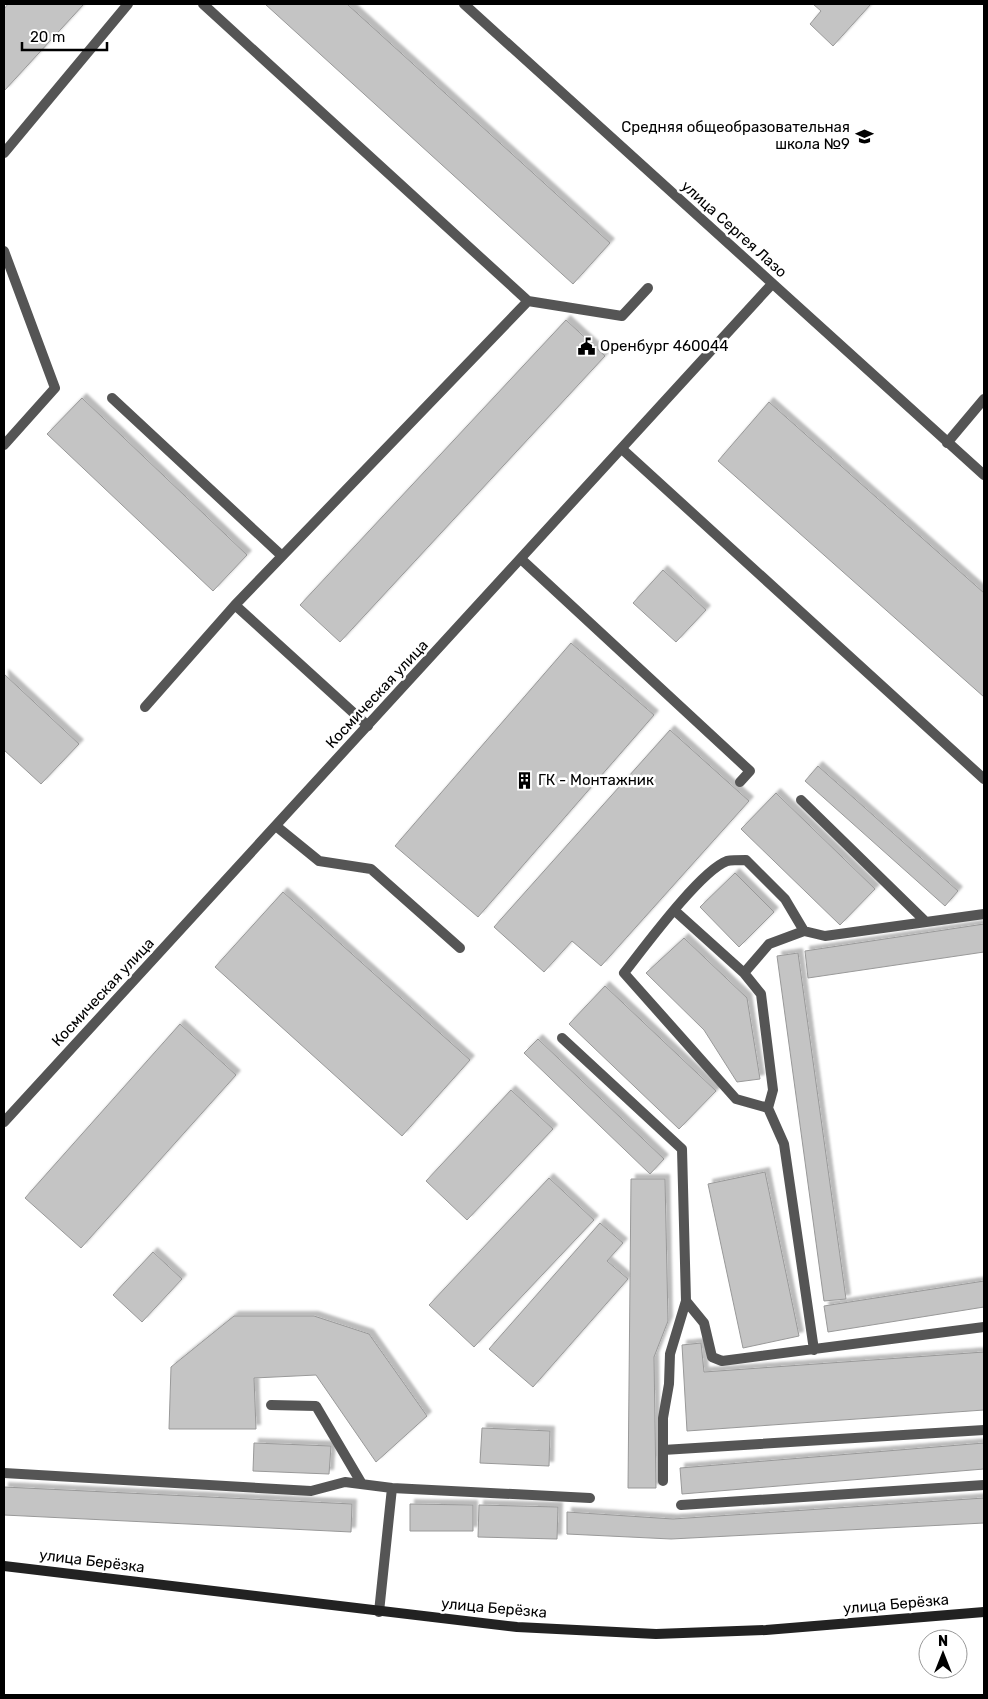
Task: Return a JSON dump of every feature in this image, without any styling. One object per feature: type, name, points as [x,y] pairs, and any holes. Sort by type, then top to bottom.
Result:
[{"type":"main road","name":"улица Берёзка","points":[[4,1566],[517,1627],[656,1634],[766,1630],[984,1612]]},
{"type":"street","points":[[4,153],[128,4]]},
{"type":"street","points":[[203,4],[528,301],[622,316],[648,288]]},
{"type":"street","name":"улица Сергея Лазо","points":[[464,4],[984,475]]},
{"type":"street","points":[[4,251],[55,388],[4,445]]},
{"type":"street","name":"Космическая улица","points":[[4,1122],[772,284]]},
{"type":"street","points":[[146,707],[235,605],[528,301]]},
{"type":"street","points":[[112,398],[282,556]]},
{"type":"street","points":[[947,443],[984,399]]},
{"type":"street","points":[[622,448],[984,779]]},
{"type":"street","points":[[521,559],[750,771],[740,782]]},
{"type":"street","points":[[235,605],[368,726]]},
{"type":"street","points":[[801,800],[926,922]]},
{"type":"street","points":[[276,826],[318,861],[371,869],[460,948]]},
{"type":"street","points":[[768,1108],[736,1099],[624,973],[674,910],[709,874],[726,862],[746,860],[785,899],[804,931]]},
{"type":"street","points":[[674,910],[744,972],[761,994],[773,1090],[768,1108],[784,1144],[814,1350]]},
{"type":"street","points":[[744,972],[769,944],[804,931],[825,936],[984,914]]},
{"type":"street","points":[[562,1038],[682,1149],[686,1301],[670,1354],[669,1384],[663,1418],[662,1481]]},
{"type":"street","points":[[686,1301],[704,1323],[712,1357],[722,1361],[984,1328]]},
{"type":"street","points":[[271,1405],[316,1406],[362,1484]]},
{"type":"street","points":[[662,1450],[984,1430]]},
{"type":"street","points":[[4,1473],[311,1491],[345,1482],[392,1488],[590,1498]]},
{"type":"street","points":[[681,1504],[984,1485]]},
{"type":"street","points":[[379,1612],[392,1488]]},
{"type":"building","points":[[8,4],[84,4],[4,91],[4,9]]},
{"type":"building","points":[[265,4],[347,4],[610,243],[573,284]]},
{"type":"building","points":[[813,4],[871,4],[833,46],[810,24],[821,11]]},
{"type":"building","points":[[566,320],[605,356],[340,642],[300,605]]},
{"type":"building","points":[[82,398],[247,555],[213,591],[47,434]]},
{"type":"building","points":[[769,402],[984,593],[984,697],[718,461]]},
{"type":"building","points":[[663,570],[706,610],[676,642],[633,603]]},
{"type":"building","name":"ГК - Монтажник","points":[[571,643],[654,715],[478,917],[395,846]]},
{"type":"building","points":[[4,674],[79,744],[41,784],[4,750]]},
{"type":"building","points":[[670,730],[749,801],[601,966],[572,941],[544,972],[494,927]]},
{"type":"building","points":[[818,766],[958,891],[945,906],[805,781]]},
{"type":"building","points":[[776,793],[875,889],[840,925],[741,829]]},
{"type":"building","points":[[735,873],[774,912],[739,947],[700,907]]},
{"type":"building","points":[[283,892],[470,1060],[402,1136],[215,967]]},
{"type":"building","points":[[984,924],[984,952],[808,978],[805,951]]},
{"type":"building","points":[[684,938],[747,998],[760,1079],[737,1082],[704,1030],[646,973]]},
{"type":"building","points":[[798,953],[846,1299],[824,1301],[777,956]]},
{"type":"building","points":[[605,986],[716,1091],[679,1129],[569,1024]]},
{"type":"building","points":[[180,1024],[236,1075],[81,1248],[25,1198]]},
{"type":"building","points":[[538,1039],[664,1159],[650,1174],[524,1053]]},
{"type":"building","points":[[511,1090],[553,1129],[467,1220],[426,1181]]},
{"type":"building","points":[[765,1172],[799,1336],[743,1348],[708,1184]]},
{"type":"building","points":[[549,1178],[594,1220],[474,1347],[429,1305]]},
{"type":"building","points":[[631,1179],[665,1179],[668,1321],[654,1357],[656,1488],[628,1488]]},
{"type":"building","points":[[600,1223],[623,1243],[607,1261],[628,1279],[533,1387],[489,1349]]},
{"type":"building","points":[[153,1252],[182,1279],[142,1322],[113,1295]]},
{"type":"building","points":[[984,1281],[984,1307],[828,1332],[824,1306]]},
{"type":"building","points":[[234,1316],[314,1316],[369,1334],[427,1416],[376,1462],[316,1375],[254,1378],[256,1429],[169,1429],[171,1367]]},
{"type":"building","points":[[701,1343],[704,1372],[984,1352],[984,1410],[687,1431],[682,1345]]},
{"type":"building","points":[[482,1428],[550,1431],[549,1466],[480,1463]]},
{"type":"building","points":[[254,1443],[331,1446],[329,1474],[253,1471]]},
{"type":"building","points":[[984,1443],[984,1469],[682,1494],[680,1468]]},
{"type":"building","points":[[4,1487],[352,1504],[351,1532],[4,1515]]},
{"type":"building","points":[[984,1498],[984,1523],[671,1539],[567,1534],[567,1512],[673,1519]]},
{"type":"building","points":[[410,1504],[473,1505],[473,1531],[410,1531]]},
{"type":"building","points":[[479,1505],[558,1507],[557,1539],[478,1537]]},
{"type":"place","name":"Средняя общеобразовательная школа №9","points":[[864,136]]},
{"type":"place","name":"Оренбург 460044","points":[[586,346]]},
{"type":"place","name":"ГК - Монтажник","points":[[524,780]]}]
